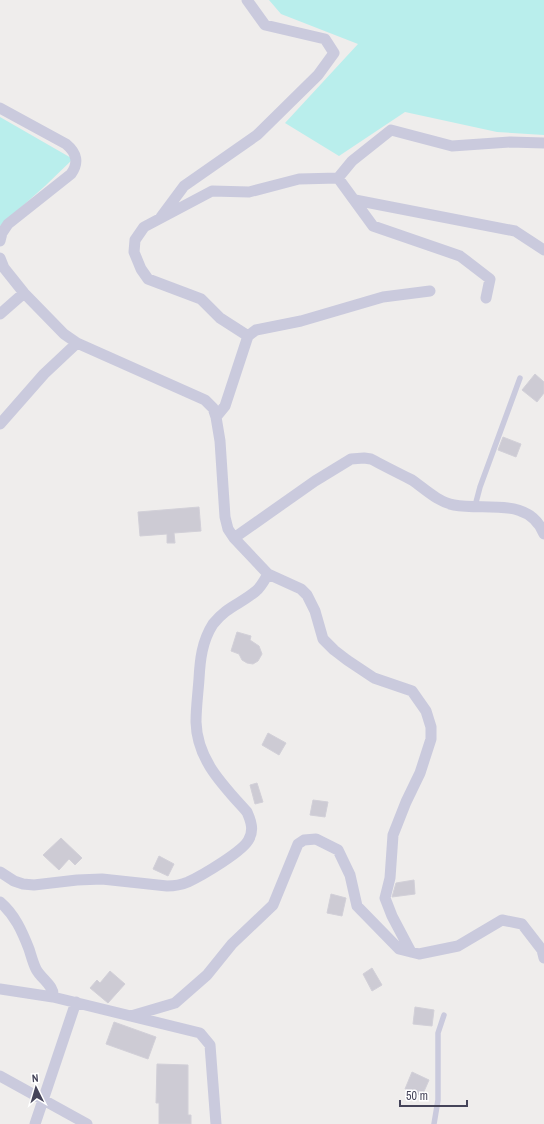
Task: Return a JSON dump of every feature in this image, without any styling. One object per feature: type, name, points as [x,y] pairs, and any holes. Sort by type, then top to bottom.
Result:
[{"type":"street","points":[[160,219],[184,186],[257,135],[318,76],[334,53],[325,39],[265,24],[247,0]]},
{"type":"street","points":[[0,108],[66,144],[76,155],[75,168],[71,174],[8,224],[2,233],[0,241]]},
{"type":"street","points":[[248,336],[220,318],[201,299],[148,279],[140,269],[134,252],[136,240],[144,227],[212,191],[248,192],[299,179],[338,178],[352,161],[391,130],[452,146],[510,142],[544,143]]},
{"type":"street","points":[[338,178],[373,226],[460,256],[490,279],[486,298]]},
{"type":"street","points":[[355,200],[515,231],[544,250]]},
{"type":"street","points":[[0,258],[4,268],[24,293],[64,334],[77,343],[205,400],[213,408],[220,441],[225,517],[228,528],[234,538],[268,574],[301,589],[307,595],[315,611],[324,639],[334,650],[374,678],[412,692],[426,711],[431,728],[431,739],[420,772],[393,835],[390,878],[385,898],[392,916],[411,952]]},
{"type":"street","points":[[216,417],[225,406],[248,336],[256,330],[301,321],[383,297],[430,291]]},
{"type":"street","points":[[0,314],[24,293]]},
{"type":"street","points":[[0,424],[44,374],[77,343]]},
{"type":"street","points":[[234,538],[315,481],[352,459],[358,458],[371,459],[412,480],[442,501],[453,505],[516,509],[528,514],[537,523],[544,534]]},
{"type":"street","points":[[0,872],[14,881],[34,885],[77,880],[102,879],[167,886],[177,885],[188,882],[228,859],[249,841],[251,834],[250,820],[247,812],[209,766],[202,752],[196,721],[201,656],[205,639],[213,625],[222,614],[233,605],[258,590],[268,574]]},
{"type":"street","points":[[131,1016],[175,1003],[207,975],[232,944],[274,905],[298,844],[304,840],[316,839],[338,850],[350,875],[358,906],[399,950],[419,954],[458,946],[502,920],[522,924],[542,950],[544,958]]},
{"type":"street","points":[[0,902],[15,918],[23,932],[36,968],[53,990],[53,997]]},
{"type":"street","points":[[0,989],[76,1002],[200,1034],[210,1045],[216,1124]]},
{"type":"street","points":[[35,1124],[76,1002]]},
{"type":"street","points":[[0,1076],[87,1124]]},
{"type":"lane","points":[[475,506],[480,487],[520,378]]},
{"type":"lane","points":[[434,1124],[438,1100],[438,1033],[444,1015]]},
{"type":"shaded area","points":[[269,0],[544,0],[544,135],[497,132],[405,112],[339,156],[285,123],[358,44],[281,14]]},
{"type":"shaded area","points":[[0,117],[73,159],[0,226]]},
{"type":"building","points":[[535,374],[544,382],[544,393],[537,402],[522,390]]},
{"type":"building","points":[[503,437],[521,444],[516,457],[498,450]]},
{"type":"building","points":[[199,507],[201,531],[174,533],[175,543],[167,543],[167,534],[140,536],[138,512]]},
{"type":"building","points":[[237,632],[251,636],[250,640],[259,646],[262,654],[258,661],[253,664],[247,663],[242,660],[239,654],[231,651]]},
{"type":"building","points":[[268,733],[286,743],[279,755],[262,745]]},
{"type":"building","points":[[257,783],[263,802],[255,804],[250,785]]},
{"type":"building","points":[[313,800],[328,802],[325,817],[310,815]]},
{"type":"building","points":[[61,838],[82,858],[75,865],[69,859],[59,870],[43,855]]},
{"type":"building","points":[[159,856],[174,864],[168,876],[153,869]]},
{"type":"building","points":[[414,880],[415,894],[392,897],[396,883]]},
{"type":"building","points":[[331,894],[346,898],[342,916],[327,913]]},
{"type":"building","points":[[372,968],[382,985],[372,991],[363,974]]},
{"type":"building","points":[[110,971],[125,984],[108,1003],[90,988],[97,980],[100,983]]},
{"type":"building","points":[[415,1007],[434,1010],[432,1026],[413,1024]]},
{"type":"building","points":[[114,1022],[156,1037],[148,1059],[106,1044]]},
{"type":"building","points":[[157,1064],[188,1065],[188,1115],[191,1115],[191,1124],[159,1124],[159,1103],[156,1103]]},
{"type":"building","points":[[412,1072],[429,1080],[422,1096],[405,1089]]}]
